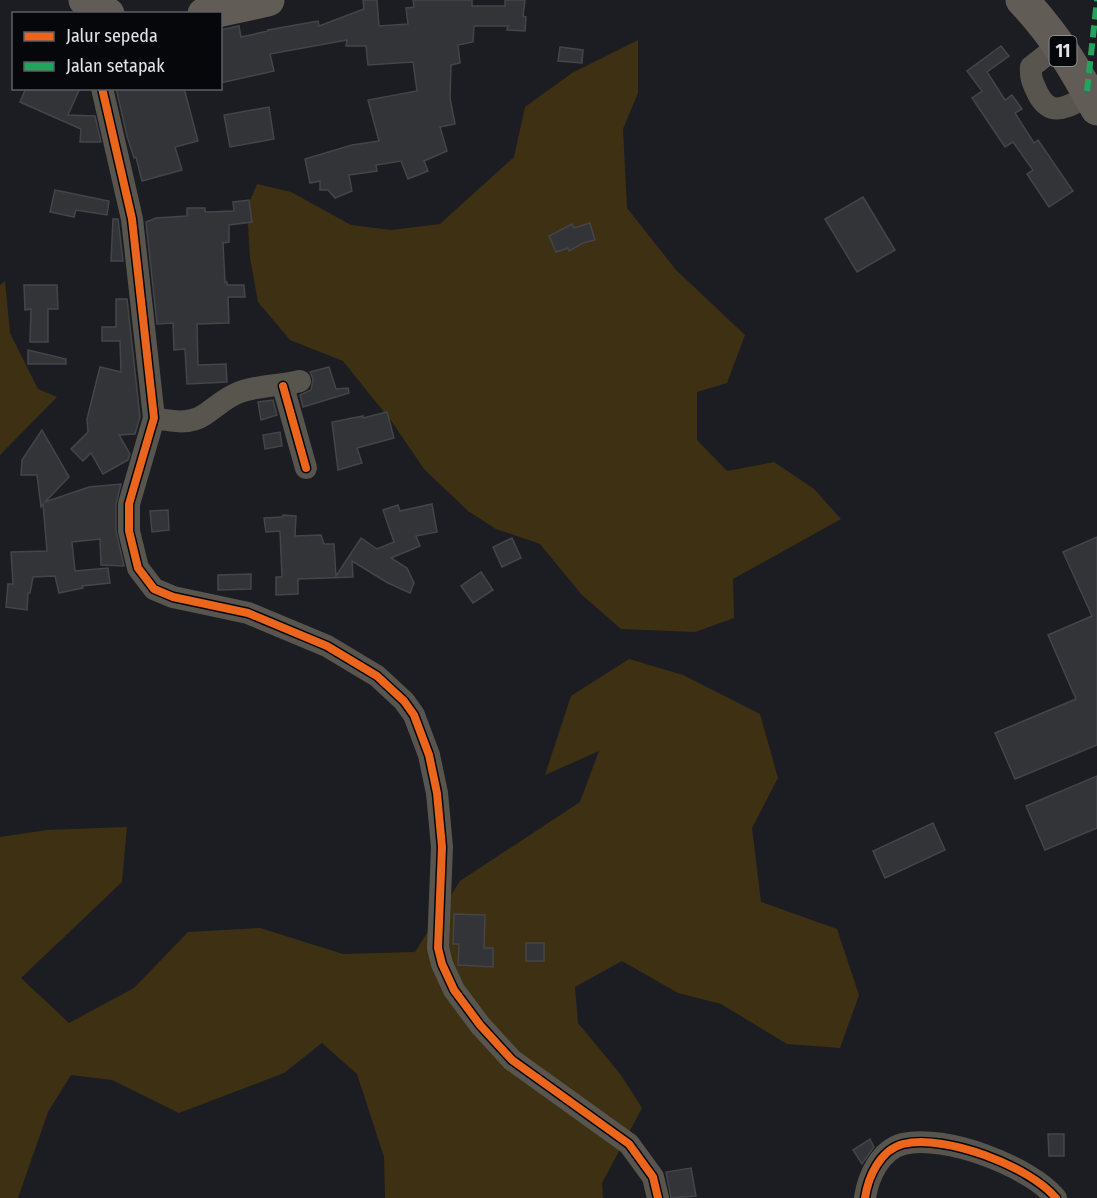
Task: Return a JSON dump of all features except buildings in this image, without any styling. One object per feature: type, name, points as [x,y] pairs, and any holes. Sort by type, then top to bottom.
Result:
[{"type":"highway","points":[[85,0],[105,12]]},
{"type":"highway","points":[[213,12],[268,0]]},
{"type":"highway","name":"11","points":[[1022,0],[1046,25],[1093,102]]},
{"type":"street","points":[[1059,45],[1031,67],[1030,78],[1044,105],[1054,110],[1093,102]]},
{"type":"street","points":[[102,90],[132,219],[154,418],[129,504],[129,531],[138,568],[154,589],[173,597],[248,613],[327,646],[377,675],[404,701],[414,715],[429,755],[436,793],[442,847],[438,948],[442,964],[454,990],[480,1025],[512,1060],[629,1144],[653,1177],[658,1198]]},
{"type":"street","points":[[154,418],[186,421],[203,416],[223,399],[242,392],[265,386],[292,383],[306,468]]},
{"type":"street","points":[[866,1198],[871,1175],[888,1152],[904,1144],[934,1142],[1009,1164],[1046,1186],[1056,1198]]},
{"type":"shaded area","points":[[638,40],[638,93],[623,129],[627,208],[676,270],[745,335],[727,383],[697,392],[697,440],[727,471],[774,462],[814,489],[841,519],[733,579],[734,618],[695,632],[621,629],[581,594],[540,544],[496,529],[468,511],[424,469],[392,422],[343,361],[290,340],[258,302],[250,258],[247,208],[257,184],[291,192],[351,225],[391,230],[440,224],[514,157],[525,107],[572,73]]},
{"type":"shaded area","points":[[5,281],[10,333],[38,389],[57,397],[0,455],[0,285]]},
{"type":"shaded area","points":[[629,659],[683,675],[760,714],[778,778],[752,828],[761,902],[837,929],[859,995],[840,1048],[787,1044],[721,1004],[678,993],[622,961],[575,987],[578,1023],[621,1075],[642,1108],[602,1183],[603,1198],[385,1198],[384,1157],[357,1074],[322,1043],[284,1073],[179,1113],[112,1080],[71,1075],[48,1112],[18,1198],[0,1198],[0,837],[47,830],[127,827],[122,882],[21,978],[69,1023],[134,988],[188,932],[260,928],[343,954],[415,952],[460,881],[580,802],[599,751],[545,775],[571,696]]},
{"type":"marked path","points":[[1087,91],[1097,0]]},
{"type":"cycle path","points":[[102,90],[132,219],[154,418],[129,504],[129,531],[138,568],[154,589],[173,597],[248,613],[327,646],[377,676],[404,701],[414,715],[429,755],[437,793],[442,847],[438,948],[442,964],[454,990],[480,1025],[512,1060],[629,1144],[653,1177],[658,1198]]},
{"type":"cycle path","points":[[283,386],[306,468]]},
{"type":"cycle path","points":[[865,1198],[872,1173],[882,1158],[895,1147],[921,1142],[963,1148],[1007,1164],[1043,1186],[1056,1198]]}]
